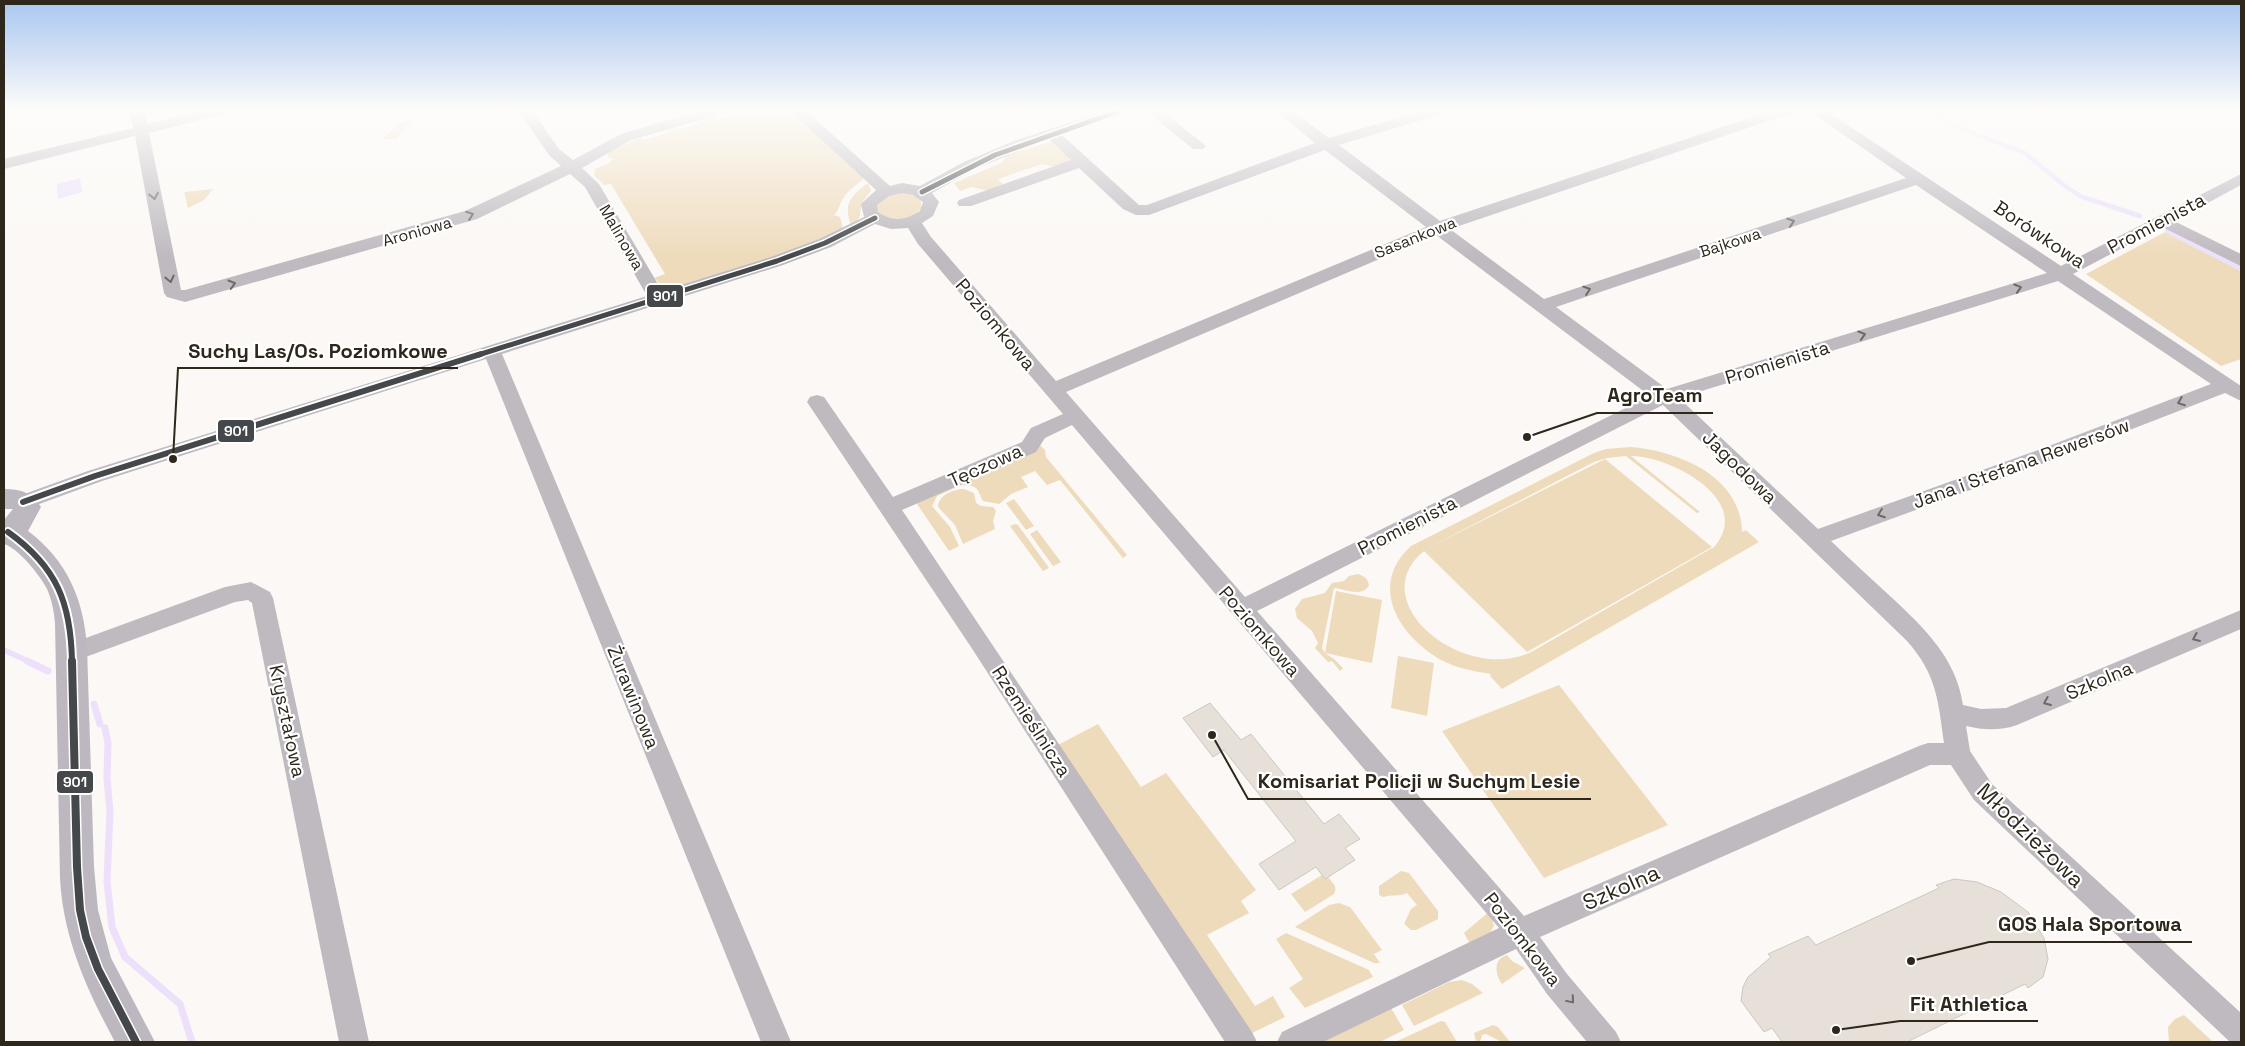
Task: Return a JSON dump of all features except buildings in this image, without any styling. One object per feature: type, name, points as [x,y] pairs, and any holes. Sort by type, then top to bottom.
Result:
[{"type":"street","points":[[4,164],[26,159]]},
{"type":"street","name":"Aroniowa","points":[[146,159],[173,293],[185,296],[471,215],[585,159]]},
{"type":"street","name":"Malinowa","points":[[561,159],[594,188],[658,299]]},
{"type":"street","points":[[851,159],[886,191]]},
{"type":"street","points":[[922,192],[940,180],[981,159]]},
{"type":"street","points":[[1078,159],[1129,206],[1136,210],[1149,210],[1286,159]]},
{"type":"street","name":"Jagodowa","points":[[1346,159],[1647,385],[1665,396],[1815,538],[1929,650],[1945,680],[1958,754]]},
{"type":"street","name":"Sasankowa","points":[[1052,390],[1438,227],[1641,159]]},
{"type":"street","name":"Borówkowa","points":[[1888,159],[2234,390]]},
{"type":"street","points":[[965,202],[1081,162]]},
{"type":"street","name":"Promienista","points":[[1241,609],[1665,396],[2061,273],[2241,179]]},
{"type":"street","name":"Bajkowa","points":[[1541,306],[1920,180]]},
{"type":"street","points":[[909,189],[922,192],[931,202],[930,207],[921,218],[912,221],[888,223],[870,214],[869,204],[879,194],[886,191],[909,189]]},
{"type":"street","points":[[14,500],[104,474],[789,257],[831,240],[875,218]]},
{"type":"street","points":[[2162,220],[2241,261]]},
{"type":"street","name":"Poziomkowa","points":[[912,221],[924,240],[1052,390],[1521,933],[1557,984],[1606,1042]]},
{"type":"street","name":"Żurawinowa","points":[[492,352],[776,1042]]},
{"type":"street","name":"Jana i Stefana Rewersów","points":[[1815,538],[2048,454],[2234,390]]},
{"type":"street","name":"Rzemieślnicza","points":[[817,402],[890,507],[1242,1042]]},
{"type":"street","name":"Tęczowa","points":[[890,507],[1029,447],[1038,433],[1075,416]]},
{"type":"street","points":[[14,500],[27,507],[26,515],[6,533],[21,540],[48,567],[69,612],[72,653],[78,871],[82,920],[89,947],[102,978],[136,1042]]},
{"type":"street","name":"Kryształowa","points":[[72,653],[233,593],[251,591],[262,598],[354,1042]]},
{"type":"street","name":"Szkolna","points":[[1952,713],[1981,719],[2008,718],[2241,619]]},
{"type":"street","name":"Szkolna","points":[[1292,1042],[1521,933],[1928,754],[1958,754]]},
{"type":"street","name":"Młodzieżowa","points":[[1958,754],[1983,792],[2241,1033]]},
{"type":"shaded area","points":[[613,159],[842,159],[864,179],[846,194],[834,215],[840,217],[843,229],[778,256],[674,288],[663,287],[654,278],[665,274],[611,184],[604,185],[594,175],[595,169],[608,164]]},
{"type":"shaded area","points":[[1005,159],[1069,159],[1066,164],[1056,167],[1042,164],[998,179],[1005,186],[989,191],[971,187],[960,191],[954,183],[1001,163]]},
{"type":"shaded area","points":[[80,178],[82,192],[58,199],[57,184]]},
{"type":"shaded area","points":[[868,183],[871,190],[863,202],[859,218],[851,225],[848,205],[853,196]]},
{"type":"shaded area","points":[[213,189],[204,200],[188,208],[184,192]]},
{"type":"shaded area","points":[[900,192],[914,194],[921,201],[921,209],[911,216],[901,218],[879,214],[876,207],[880,200]]},
{"type":"shaded area","points":[[2167,231],[2178,233],[2241,265],[2241,359],[2221,366],[2086,274]]},
{"type":"shaded area","points":[[1039,444],[1045,450],[1046,457],[1127,555],[1123,558],[1060,480],[1047,485],[1035,471],[1021,477],[1028,487],[1011,494],[999,504],[983,501],[976,488],[967,485],[961,485],[937,496],[932,506],[950,527],[959,546],[949,551],[915,501]]},
{"type":"shaded area","points":[[1631,447],[1668,454],[1704,470],[1719,482],[1731,496],[1739,512],[1742,532],[1746,530],[1759,542],[1502,689],[1490,676],[1491,674],[1468,670],[1446,663],[1419,644],[1407,632],[1398,619],[1392,604],[1390,589],[1392,575],[1399,560],[1411,546],[1594,453],[1606,449]],"holes":[[[1626,456],[1697,513],[1700,512],[1631,456],[1647,458],[1685,472],[1702,484],[1716,498],[1724,513],[1724,530],[1714,547],[1533,651],[1506,659],[1479,657],[1452,648],[1430,633],[1413,614],[1405,593],[1408,571],[1424,551],[1527,652],[1712,547],[1605,459],[1424,550],[1594,462],[1607,458]]]},
{"type":"shaded area","points":[[964,489],[974,493],[976,503],[981,506],[993,507],[996,511],[993,521],[995,529],[963,544],[955,525],[938,507],[944,496],[956,490]]},
{"type":"shaded area","points":[[1014,499],[1034,526],[1026,530],[1006,503]]},
{"type":"shaded area","points":[[1018,525],[1049,568],[1043,571],[1010,526]]},
{"type":"shaded area","points":[[1037,530],[1061,562],[1053,566],[1030,534]]},
{"type":"shaded area","points":[[1358,574],[1367,579],[1369,585],[1363,591],[1353,592],[1334,588],[1322,648],[1325,653],[1343,668],[1340,671],[1332,661],[1328,662],[1315,648],[1318,643],[1312,631],[1297,618],[1295,609],[1302,599],[1325,593],[1332,583],[1344,581],[1349,576]]},
{"type":"shaded area","points":[[1336,591],[1382,600],[1372,663],[1325,653]]},
{"type":"shaded area","points":[[1398,656],[1434,663],[1427,716],[1391,708]]},
{"type":"shaded area","points":[[1559,685],[1668,825],[1544,878],[1442,731]]},
{"type":"shaded area","points":[[1098,724],[1141,787],[1166,773],[1256,890],[1241,901],[1249,913],[1207,935],[1255,1006],[1273,996],[1285,1017],[1248,1035],[1056,746]]},
{"type":"shaded area","points":[[1401,871],[1409,873],[1438,911],[1438,919],[1416,930],[1411,930],[1404,924],[1411,909],[1417,905],[1407,893],[1383,897],[1379,895],[1379,886]]},
{"type":"shaded area","points":[[1322,875],[1325,879],[1328,877],[1333,883],[1335,887],[1334,894],[1305,912],[1291,894]]},
{"type":"shaded area","points":[[1339,903],[1350,907],[1382,950],[1374,954],[1380,963],[1374,963],[1295,927],[1329,905]]},
{"type":"shaded area","points":[[1490,911],[1494,926],[1490,933],[1470,944],[1464,933]]},
{"type":"shaded area","points":[[1286,933],[1369,970],[1373,977],[1305,1008],[1289,988],[1303,979],[1276,939]]},
{"type":"shaded area","points":[[1507,955],[1512,961],[1525,968],[1502,984],[1498,976],[1497,963],[1502,957]]},
{"type":"shaded area","points":[[1462,980],[1472,984],[1483,993],[1414,1026],[1402,1005],[1449,982]]},
{"type":"shaded area","points":[[1391,1008],[1404,1030],[1380,1042],[1322,1042]]},
{"type":"shaded area","points":[[2184,1015],[2213,1042],[2169,1042],[2168,1027],[2175,1019]]},
{"type":"shaded area","points":[[1441,1021],[1445,1022],[1457,1042],[1395,1042]]},
{"type":"shaded area","points":[[1493,1025],[1498,1027],[1510,1042],[1502,1042],[1486,1034],[1482,1035],[1480,1042],[1476,1042],[1474,1033]]},
{"type":"waterway","points":[[2032,159],[2080,196],[2140,216]]},
{"type":"waterway","points":[[2167,231],[2241,269]]},
{"type":"waterway","points":[[4,650],[30,662]]},
{"type":"waterway","points":[[27,661],[48,671]]},
{"type":"waterway","points":[[94,704],[100,724]]},
{"type":"waterway","points":[[105,728],[108,743],[107,778],[110,812],[107,881],[112,927],[125,957],[180,1004],[192,1042]]},
{"type":"transit line","name":"901","points":[[922,192],[986,159]]},
{"type":"transit line","name":"901","points":[[23,502],[95,476],[777,261],[825,243],[875,218]]},
{"type":"transit line","name":"901","points":[[8,532],[24,543],[47,567],[56,581],[67,611],[72,647],[77,867],[80,910],[86,937],[98,969],[136,1042]]},
{"type":"place","name":"AgroTeam","points":[[1527,437]]},
{"type":"place","name":"Suchy Las/Os. Poziomkowe","points":[[173,459]]},
{"type":"place","name":"Komisariat Policji w Suchym Lesie","points":[[1212,735]]},
{"type":"place","name":"GOS Hala Sportowa","points":[[1911,961]]},
{"type":"place","name":"Fit Athletica","points":[[1836,1030]]}]
